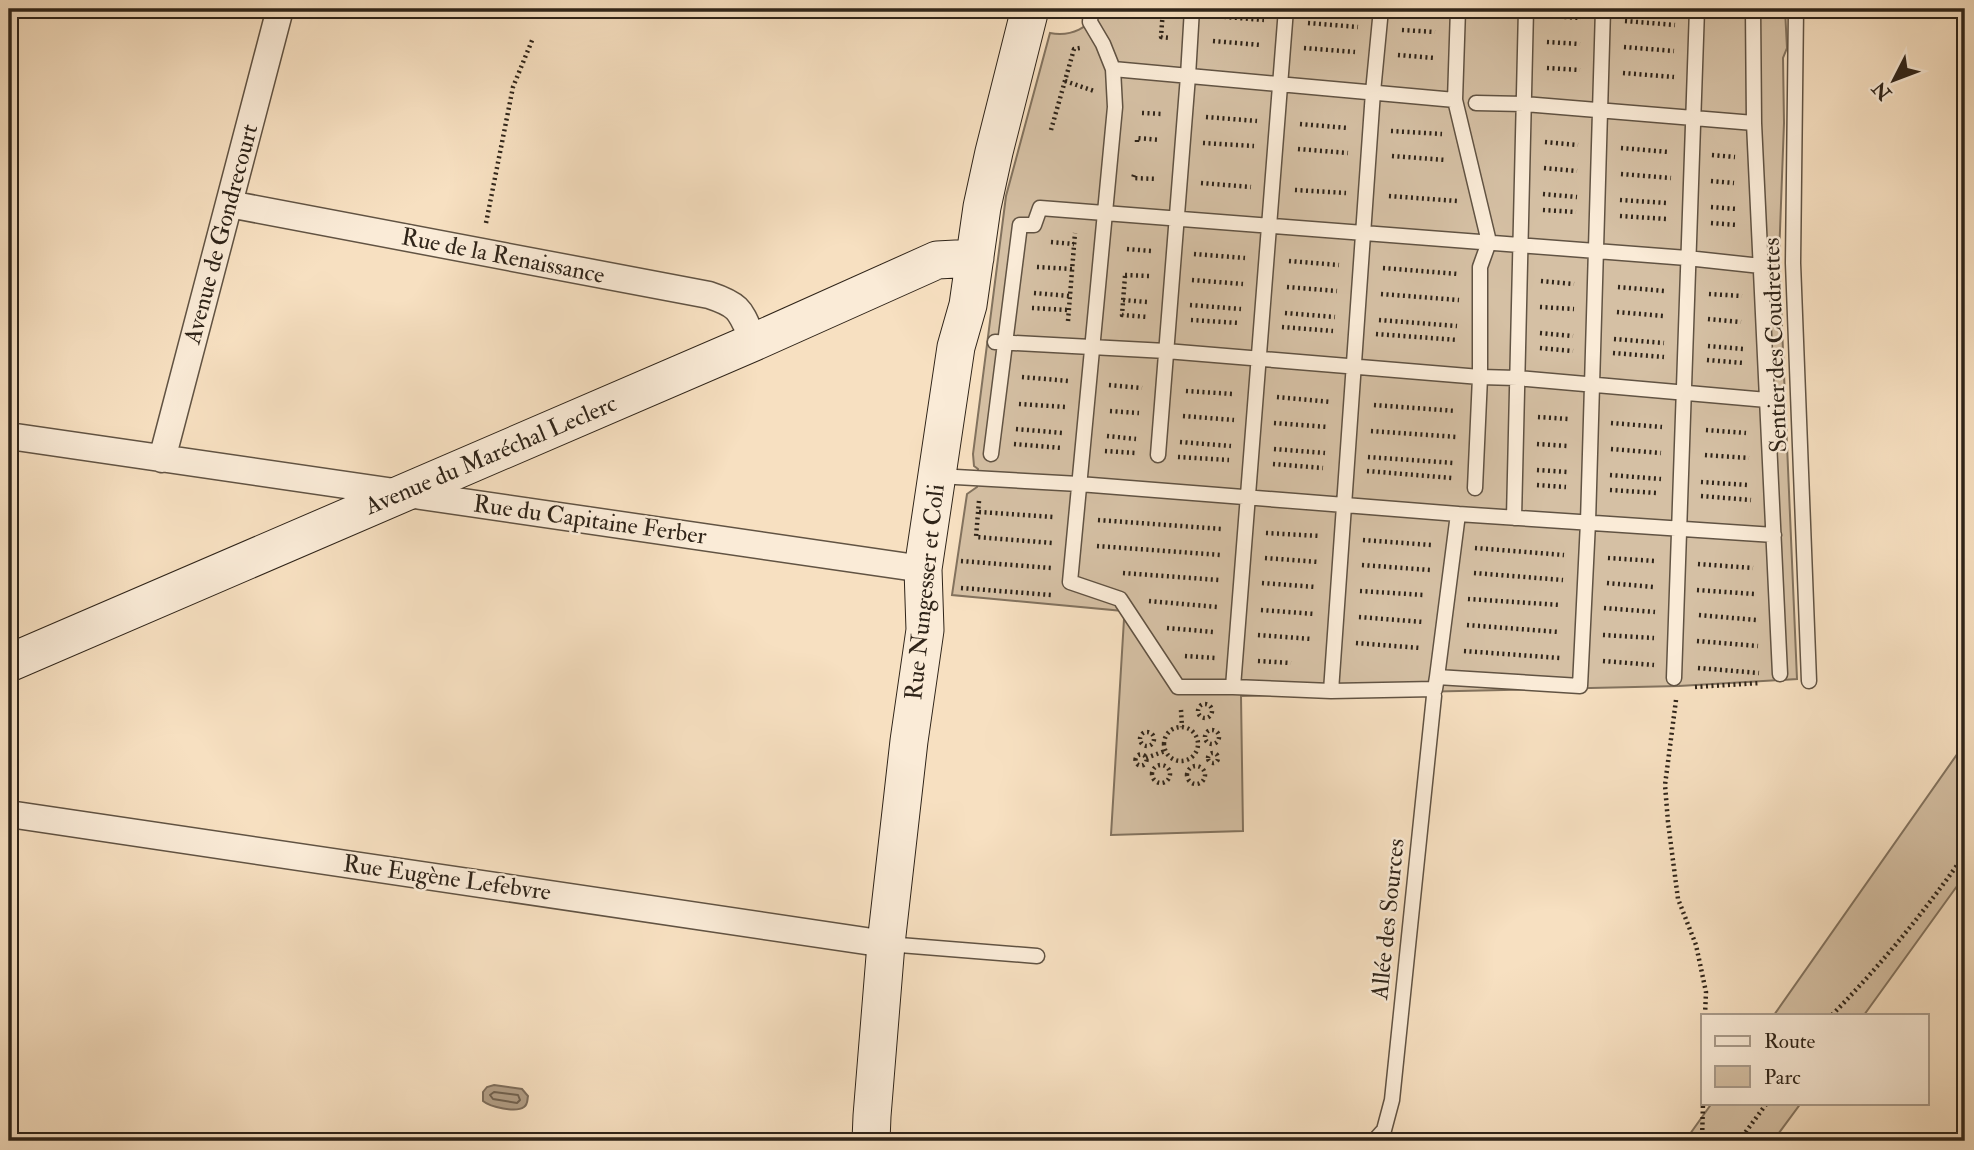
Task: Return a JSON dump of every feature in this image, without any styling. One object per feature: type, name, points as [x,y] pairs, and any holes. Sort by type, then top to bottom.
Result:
[{"type":"street","name":"Avenue de Gondrecourt","points":[[162,459],[280,9]]},
{"type":"street","name":"Rue Nungesser et Coli","points":[[871,1141],[886,944],[909,741],[925,630],[922,569],[956,347],[968,305],[982,207],[1030,9]]},
{"type":"street","name":"Rue de la Renaissance","points":[[229,204],[709,295],[727,301],[739,310],[754,342]]},
{"type":"street","name":"Avenue du Maréchal Leclerc","points":[[9,663],[754,342],[937,260],[975,258]]},
{"type":"street","name":"Rue du Capitaine Ferber","points":[[9,436],[922,569]]},
{"type":"street","name":"Rue Eugène Lefebvre","points":[[9,814],[886,944]]},
{"type":"lane","points":[[1091,9],[1090,22],[1104,44],[1113,69],[1115,107],[1070,576],[1120,599],[1178,687],[1331,691],[1435,689],[1458,514]]},
{"type":"lane","points":[[1331,691],[1381,9]]},
{"type":"lane","points":[[1458,9],[1455,100],[1489,242],[1480,267],[1480,377],[1475,488]]},
{"type":"lane","points":[[1675,683],[1697,9]]},
{"type":"lane","points":[[1753,9],[1754,123],[1780,674]]},
{"type":"lane","name":"Sentier des Coudrettes","points":[[1796,9],[1793,263],[1810,681]]},
{"type":"lane","points":[[1158,455],[1192,11]]},
{"type":"lane","points":[[1514,518],[1526,12]]},
{"type":"lane","points":[[1437,677],[1580,686],[1588,522],[1603,14]]},
{"type":"lane","points":[[1233,687],[1286,15]]},
{"type":"lane","points":[[1113,69],[1455,100]]},
{"type":"lane","points":[[1476,103],[1524,104],[1754,123]]},
{"type":"lane","points":[[991,454],[1000,376],[1000,342],[1011,299],[1020,225],[1034,225],[1040,208],[1489,242],[1761,266]]},
{"type":"lane","points":[[1000,342],[1167,351],[1767,400]]},
{"type":"lane","points":[[936,475],[1774,536]]},
{"type":"lane","name":"Allée des Sources","points":[[1374,1141],[1384,1130],[1392,1100],[1434,696]]},
{"type":"lane","points":[[886,944],[1037,956]]},
{"type":"path","points":[[1192,11],[1286,15],[1379,28],[1457,34]]},
{"type":"path","points":[[1526,12],[1603,14],[1696,27]]},
{"type":"path","points":[[480,252],[513,87],[533,38]]},
{"type":"path","points":[[1525,40],[1695,52]]},
{"type":"path","points":[[1051,130],[1074,49],[1104,44]]},
{"type":"path","points":[[1525,66],[1694,79]]},
{"type":"path","points":[[1523,140],[1756,159]]},
{"type":"path","points":[[1522,166],[1757,185]]},
{"type":"path","points":[[1522,192],[1759,210]]},
{"type":"path","points":[[1521,208],[1759,226]]},
{"type":"path","points":[[1068,321],[1075,233]]},
{"type":"path","points":[[1127,249],[1481,276]]},
{"type":"path","points":[[1015,265],[1072,270]]},
{"type":"path","points":[[1125,275],[1480,302]]},
{"type":"path","points":[[1519,280],[1763,298]]},
{"type":"path","points":[[1011,299],[1070,296]]},
{"type":"path","points":[[1011,299],[1068,310]]},
{"type":"path","points":[[1123,300],[1480,328]]},
{"type":"path","points":[[1519,305],[1764,323]]},
{"type":"path","points":[[1518,339],[1765,358]]},
{"type":"path","points":[[1518,339],[1765,358]]},
{"type":"path","points":[[1516,415],[1769,435]]},
{"type":"path","points":[[1516,442],[1770,460]]},
{"type":"path","points":[[1515,468],[1589,481],[1772,494]]},
{"type":"path","points":[[1515,484],[1589,481],[1772,494]]},
{"type":"path","points":[[979,512],[1776,570]]},
{"type":"path","points":[[961,561],[1070,576],[1241,582],[1778,621]]},
{"type":"path","points":[[961,588],[1062,596],[1070,576]]},
{"type":"path","points":[[1690,688],[1810,681]]},
{"type":"path","points":[[1675,683],[1665,785],[1668,822],[1678,899],[1696,945],[1706,992],[1705,1014]]},
{"type":"path","points":[[1182,727],[1192,731],[1197,739],[1196,751],[1188,759],[1172,758],[1166,751],[1164,742],[1170,730],[1182,727]]},
{"type":"path","points":[[1197,739],[1205,738]]},
{"type":"path","points":[[1154,740],[1164,742]]},
{"type":"path","points":[[1146,758],[1166,751]]},
{"type":"path","points":[[1196,751],[1208,756]]},
{"type":"path","points":[[1166,766],[1172,758]]},
{"type":"path","points":[[1188,759],[1192,768]]},
{"type":"path","points":[[1158,765],[1166,766],[1170,773],[1168,780],[1156,782],[1152,775],[1155,768],[1158,765]]},
{"type":"path","points":[[1833,1014],[1870,977],[1937,895],[1965,854]]},
{"type":"path","points":[[1702,1141],[1703,1104]]},
{"type":"path","points":[[1739,1141],[1767,1104]]},
{"type":"green space","points":[[1099,9],[1785,9],[1787,48],[1783,58],[1784,123],[1779,257],[1797,679],[1679,686],[1241,696],[1243,831],[1111,835],[1123,611],[952,595],[967,494],[977,487],[978,469],[974,466],[973,454],[1006,196],[1050,33],[1065,34],[1079,30]]},
{"type":"green space","points":[[1965,743],[1965,875],[1865,1014],[1775,1014]]},
{"type":"green space","points":[[1711,1104],[1800,1104],[1773,1141],[1685,1141]]},
{"type":"water","points":[[494,1085],[522,1089],[528,1096],[526,1105],[520,1109],[509,1109],[486,1103],[483,1101],[483,1092]]}]
